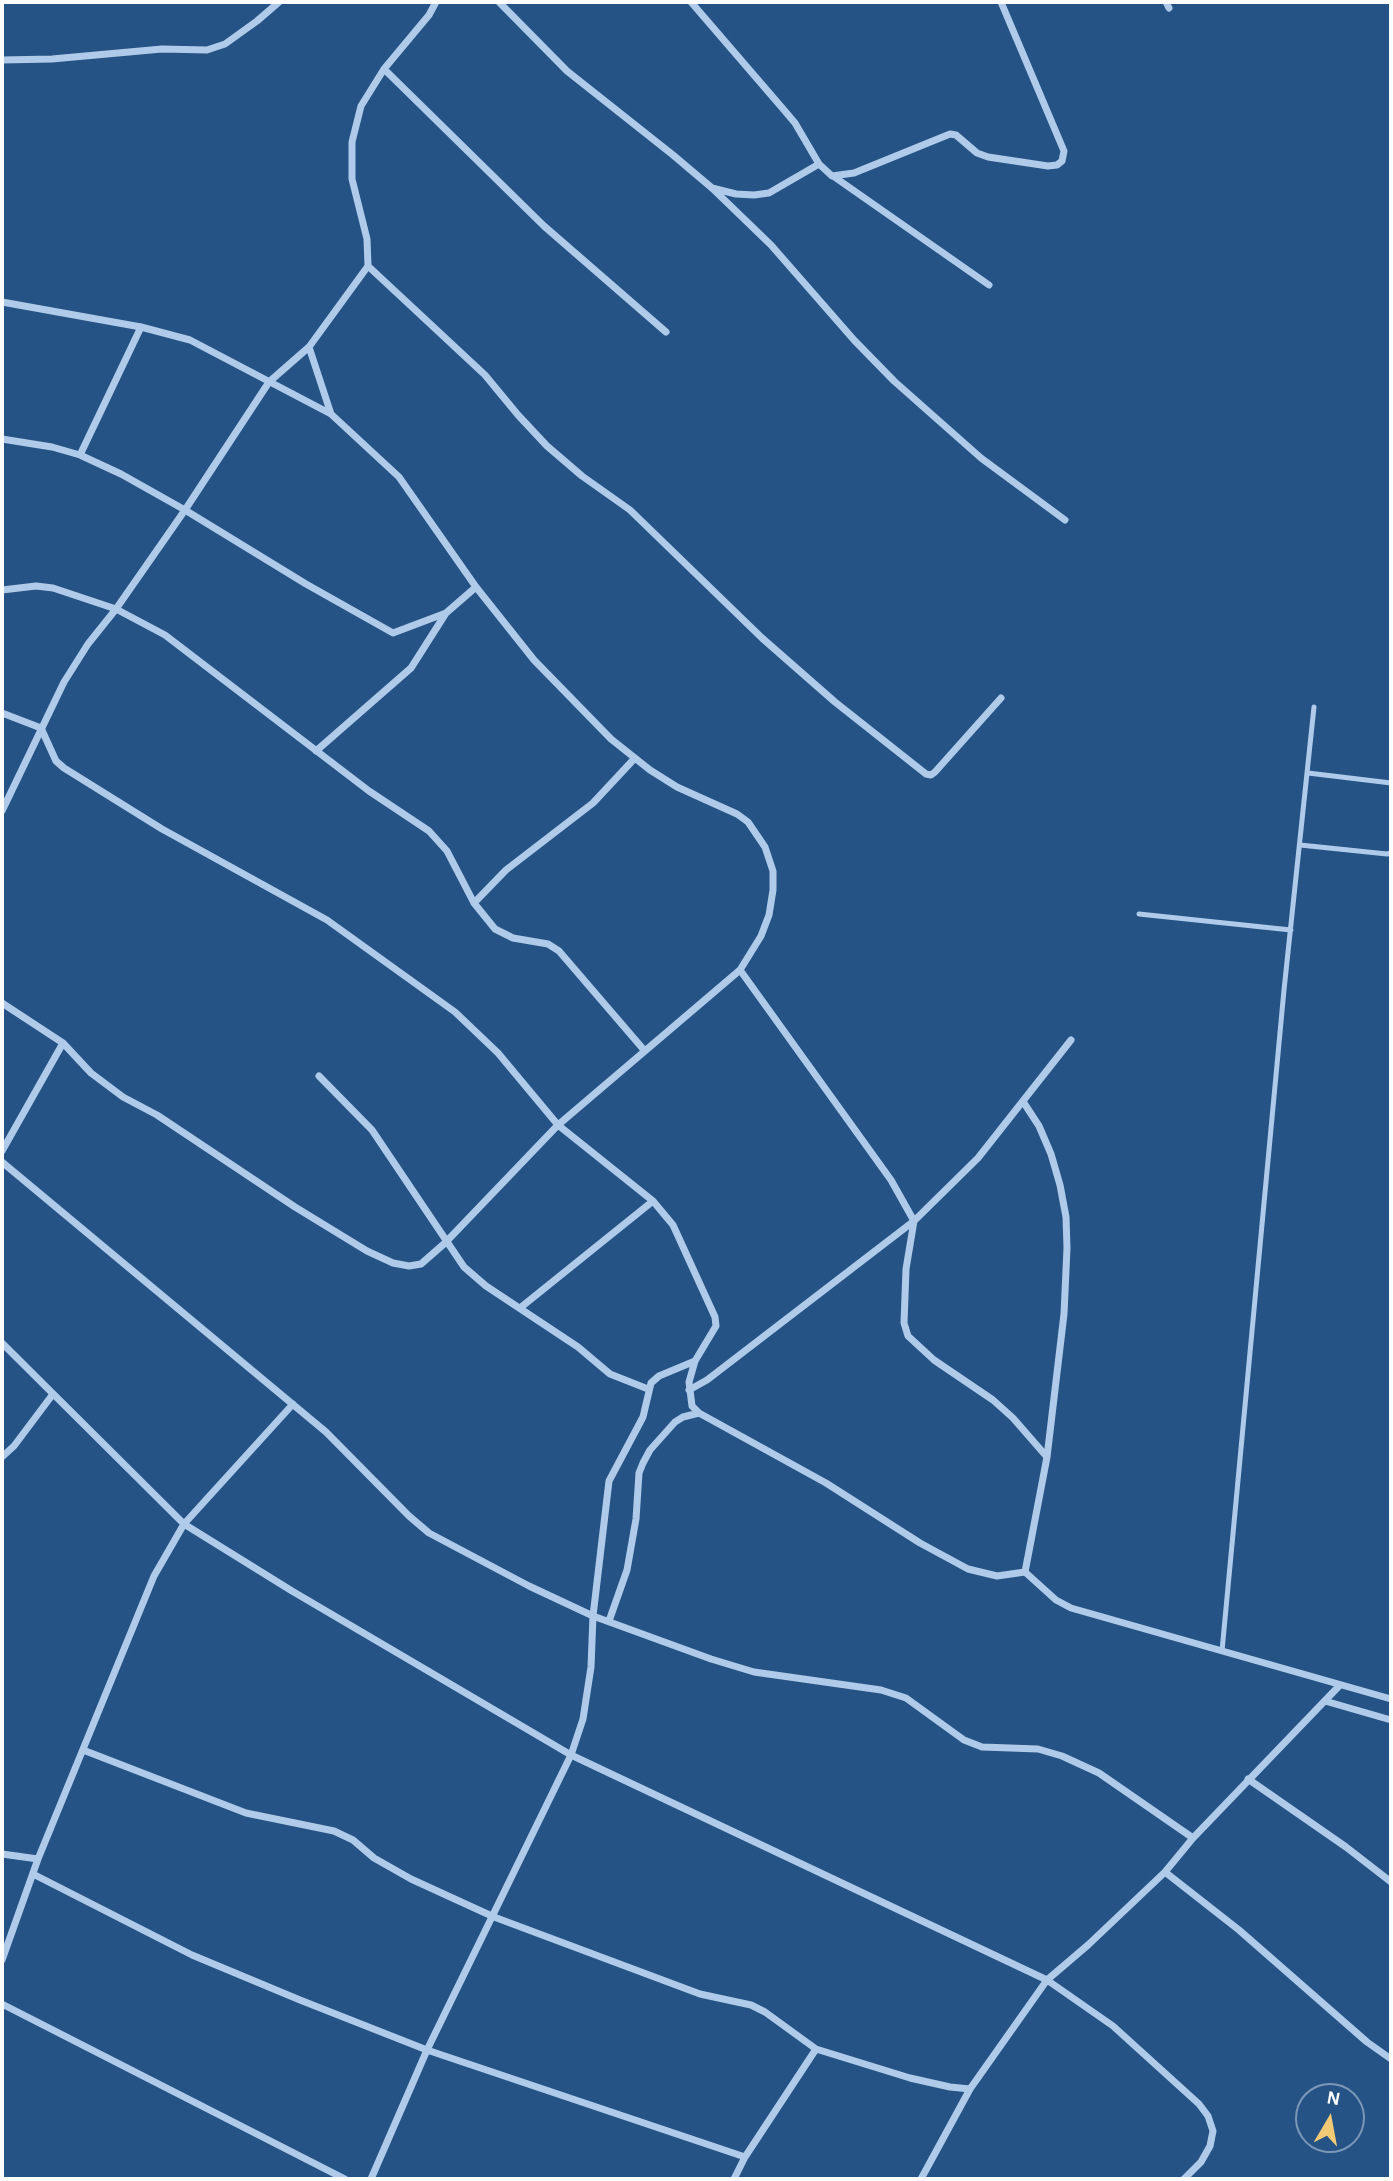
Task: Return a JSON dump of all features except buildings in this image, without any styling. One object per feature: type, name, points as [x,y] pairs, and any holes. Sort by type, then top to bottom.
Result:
[{"type":"street","points":[[2,60],[52,59],[162,49],[207,50],[225,44],[257,22],[279,2]]},
{"type":"street","points":[[2,811],[41,728],[88,644],[116,609],[185,510],[268,382],[309,347],[368,266],[367,239],[352,179],[352,142],[362,106],[384,69],[429,15],[436,2]]},
{"type":"street","points":[[499,2],[567,71],[712,188],[771,245],[894,382],[981,458],[1065,520]]},
{"type":"street","points":[[691,2],[795,123],[818,164],[989,285]]},
{"type":"street","points":[[832,176],[854,173],[950,134],[956,135],[976,153],[988,157],[1048,166],[1062,161],[1064,151],[1001,2]]},
{"type":"street","points":[[384,69],[544,226],[666,332]]},
{"type":"street","points":[[712,188],[736,194],[769,192],[818,164]]},
{"type":"street","points":[[368,266],[485,375],[547,446],[582,476],[630,510],[762,638],[835,702],[926,774],[935,772],[1001,698]]},
{"type":"street","points":[[2,302],[141,327],[190,340],[331,414],[399,477],[476,587],[551,679],[611,739],[635,758],[677,787],[737,814],[748,822],[765,847],[773,872],[769,915],[761,936],[740,970],[558,1125],[445,1243],[421,1264],[409,1266],[393,1263],[367,1251],[295,1207],[157,1115],[108,1087],[78,1061],[63,1043],[2,1003]]},
{"type":"street","points":[[80,455],[141,327]]},
{"type":"street","points":[[309,347],[331,414]]},
{"type":"street","points":[[2,439],[52,447],[80,455],[185,510],[393,633],[446,613]]},
{"type":"street","points":[[2,590],[36,586],[53,588],[116,609],[165,635],[316,751],[429,831],[447,851],[474,903],[502,935],[548,944],[559,951],[644,1050]]},
{"type":"street","points":[[316,751],[411,668],[446,613],[476,587]]},
{"type":"street","points":[[2,713],[41,728],[56,761],[64,768],[162,829],[327,920],[455,1012],[498,1053],[558,1125],[653,1201],[673,1226],[715,1317],[716,1326],[695,1361],[689,1390],[692,1406],[699,1413],[804,1471],[919,1543],[968,1569],[997,1576],[1025,1572]]},
{"type":"street","points":[[474,903],[506,870],[593,803],[635,758]]},
{"type":"street","points":[[740,970],[891,1180],[914,1222],[906,1276],[904,1323],[908,1336],[934,1360],[993,1400],[1013,1418],[1047,1457]]},
{"type":"street","points":[[689,1390],[719,1372],[914,1222],[967,1170],[1024,1103],[1072,1040]]},
{"type":"street","points":[[2,1151],[63,1043]]},
{"type":"street","points":[[319,1076],[372,1130],[445,1243],[464,1267],[486,1286],[578,1347],[610,1374],[648,1389]]},
{"type":"street","points":[[1024,1103],[1039,1126],[1051,1154],[1066,1217],[1064,1314],[1047,1457],[1025,1572]]},
{"type":"street","points":[[2,1162],[293,1404],[355,1460],[409,1517],[429,1534],[593,1616],[711,1660],[754,1671],[856,1685],[906,1698],[964,1740],[982,1746],[1038,1749],[1062,1756],[1099,1773],[1193,1838]]},
{"type":"street","points":[[520,1308],[653,1201]]},
{"type":"street","points":[[2,1343],[184,1524],[303,1598],[571,1755],[1047,1980],[1113,2026],[1199,2104],[1208,2116],[1213,2132],[1210,2146],[1201,2162],[1184,2179]]},
{"type":"street","points":[[370,2179],[427,2050],[571,1755],[583,1719],[592,1667],[593,1616],[609,1480],[643,1417],[651,1383],[659,1376],[695,1361]]},
{"type":"street","points":[[2,1457],[14,1446],[53,1394]]},
{"type":"street","points":[[2,1960],[38,1859],[154,1577],[184,1524],[293,1404]]},
{"type":"street","points":[[609,1621],[627,1570],[636,1519],[639,1473],[643,1463],[650,1450],[675,1422],[699,1413]]},
{"type":"street","points":[[1025,1572],[1056,1600],[1071,1608],[1391,1699]]},
{"type":"street","points":[[923,2178],[970,2089],[1047,1980],[1165,1872],[1193,1838],[1340,1685]]},
{"type":"street","points":[[1325,1701],[1391,1720]]},
{"type":"street","points":[[83,1750],[246,1813],[334,1831],[353,1840],[374,1858],[411,1879],[494,1917],[700,1994],[751,2005],[816,2049],[937,2085],[970,2089]]},
{"type":"street","points":[[1248,1780],[1346,1847],[1391,1882]]},
{"type":"street","points":[[2,1854],[38,1859]]},
{"type":"street","points":[[1165,1872],[1240,1930],[1367,2042],[1391,2059]]},
{"type":"street","points":[[33,1874],[192,1955],[427,2050],[745,2157]]},
{"type":"street","points":[[2,2004],[345,2179]]},
{"type":"street","points":[[734,2179],[745,2157],[816,2049]]},
{"type":"lane","points":[[1222,1651],[1314,707]]},
{"type":"lane","points":[[1308,773],[1391,783]]},
{"type":"lane","points":[[1300,845],[1391,853]]},
{"type":"lane","points":[[1139,914],[1291,930]]}]
